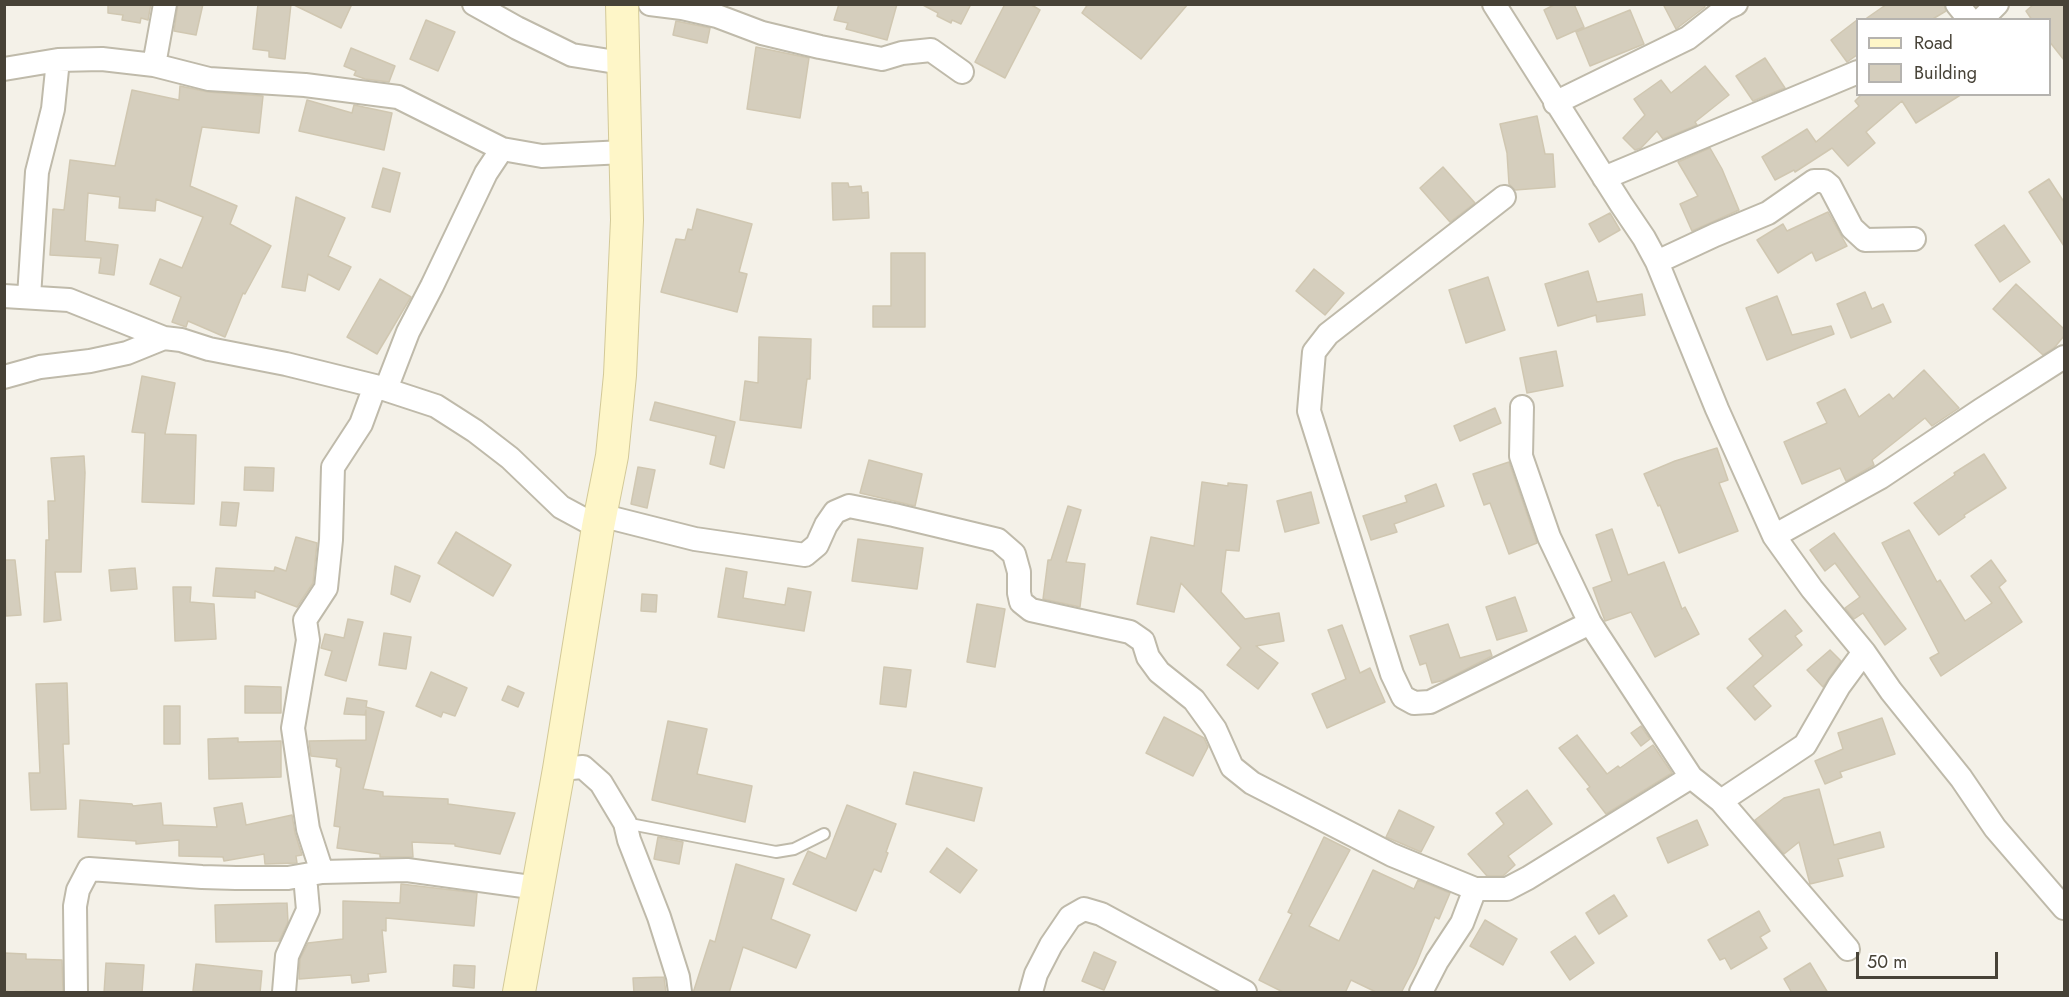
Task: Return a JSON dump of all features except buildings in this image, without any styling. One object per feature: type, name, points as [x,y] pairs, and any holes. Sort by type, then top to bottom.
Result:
[{"type":"main road","points":[[519,993],[612,456],[620,375],[627,220],[622,4]]},
{"type":"street","points":[[154,65],[165,4]]},
{"type":"street","points":[[474,4],[572,55],[622,63]]},
{"type":"street","points":[[650,4],[717,16],[762,33],[882,59],[902,53],[931,50],[962,72]]},
{"type":"street","points":[[1494,4],[1555,103],[1644,238],[1657,262],[1717,410],[1774,536],[1812,590],[1864,652],[1995,828],[2064,908]]},
{"type":"street","points":[[1957,4],[1968,18]]},
{"type":"street","points":[[1983,18],[1997,4]]},
{"type":"street","points":[[1555,103],[1688,38],[1728,6]]},
{"type":"street","points":[[4,69],[58,60],[102,59],[154,65],[208,79],[305,86],[398,97],[502,148],[543,156],[624,152]]},
{"type":"street","points":[[29,297],[37,172],[52,109],[58,60]]},
{"type":"street","points":[[1604,178],[1856,72]]},
{"type":"street","points":[[284,993],[287,956],[308,910],[313,874],[293,728],[308,640],[305,620],[326,588],[331,540],[333,467],[381,388],[486,173],[502,148]]},
{"type":"street","points":[[1657,262],[1768,213],[1814,181],[1824,181],[1830,186],[1852,228],[1865,240],[1914,239]]},
{"type":"street","points":[[1504,197],[1328,334],[1314,352],[1309,411],[1392,674],[1403,697],[1414,703],[1430,702],[1590,623]]},
{"type":"street","points":[[4,296],[69,300],[164,338],[286,364],[381,388],[436,406],[452,415],[510,458],[561,507],[599,521],[695,539],[805,555],[817,545],[835,512],[849,506],[998,540],[1014,554],[1019,572],[1021,602],[1031,610],[1130,632],[1143,641],[1148,657],[1159,672],[1194,700],[1215,729],[1232,767],[1252,783],[1392,855],[1475,889],[1507,889],[1691,777]]},
{"type":"street","points":[[4,377],[40,367],[90,361],[127,353],[164,338]]},
{"type":"street","points":[[1774,536],[1881,477],[2064,357]]},
{"type":"street","points":[[1522,407],[1521,456],[1527,476],[1549,537],[1590,623],[1691,777],[1721,801],[1848,949]]},
{"type":"street","points":[[1721,801],[1804,745],[1839,686],[1864,652]]},
{"type":"street","points":[[559,769],[583,767],[601,783],[625,822],[629,840],[659,917],[678,976],[680,993]]},
{"type":"street","points":[[76,993],[77,920],[75,906],[78,890],[89,869],[202,877],[407,870],[538,888]]},
{"type":"street","points":[[1421,993],[1437,961],[1462,923],[1475,889]]},
{"type":"street","points":[[1031,993],[1036,974],[1051,945],[1070,917],[1084,909],[1101,914],[1245,993]]},
{"type":"lane","points":[[625,822],[776,852],[794,849],[824,834]]}]
